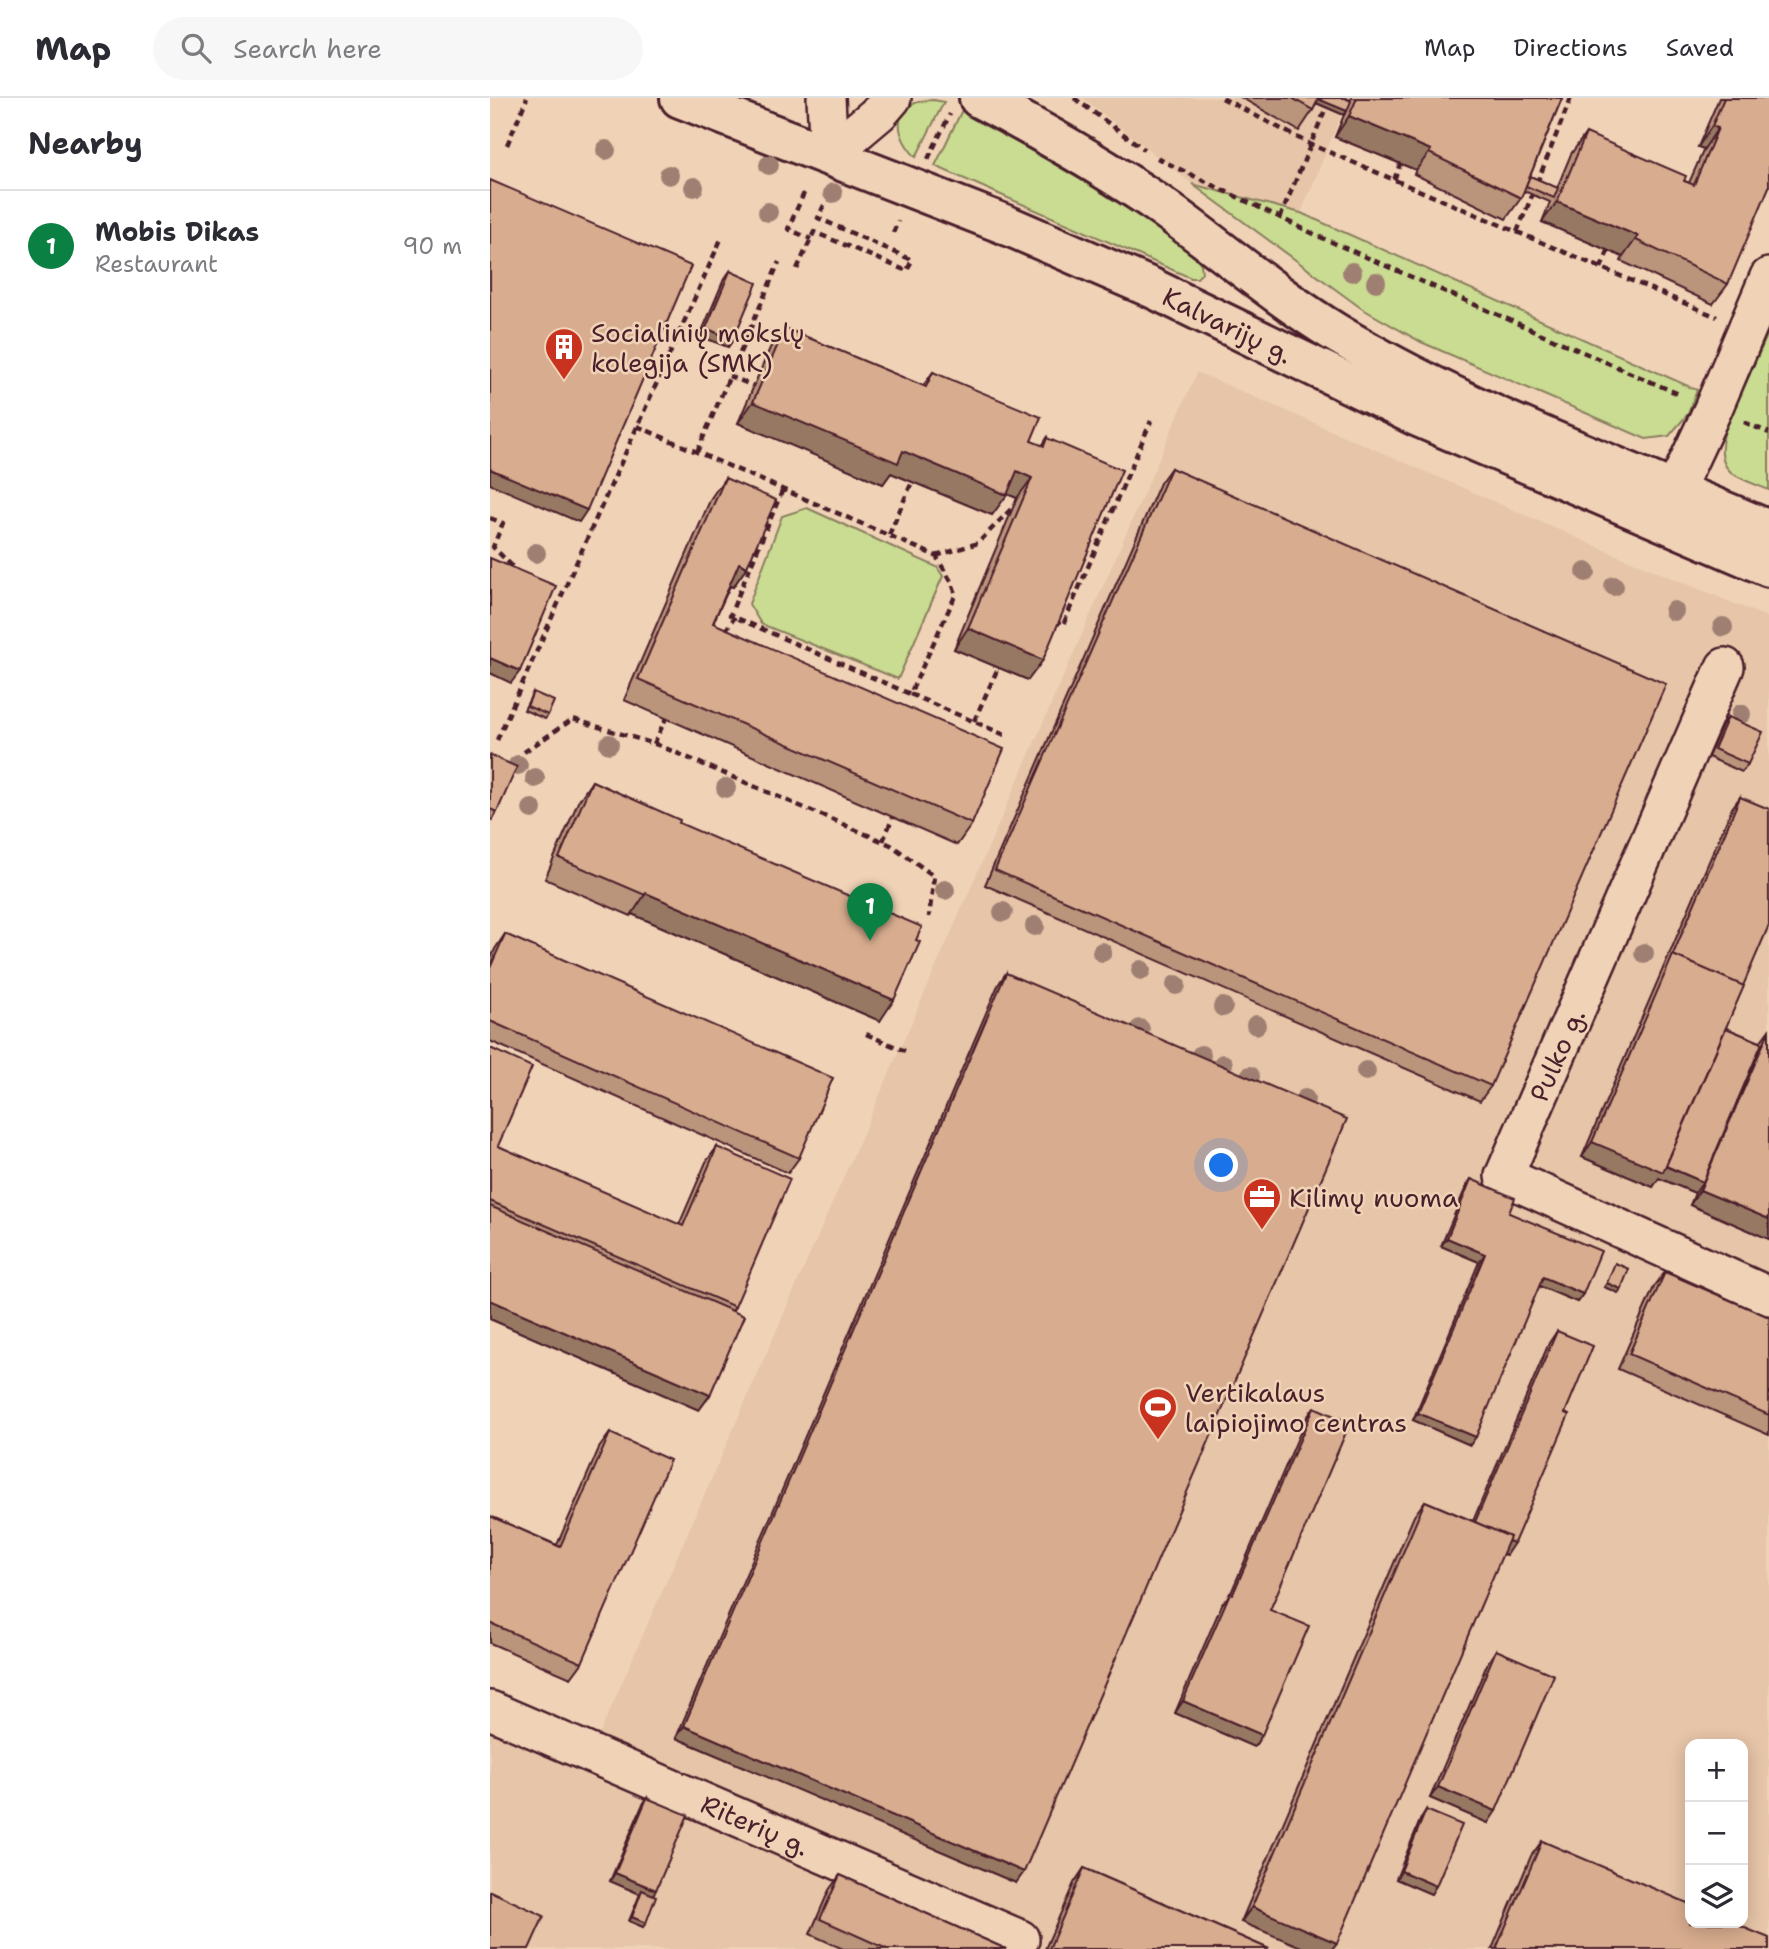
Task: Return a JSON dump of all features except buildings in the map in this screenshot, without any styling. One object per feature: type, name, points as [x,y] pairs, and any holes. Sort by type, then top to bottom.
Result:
[{"type":"main road","name":"Kalvarijų g.","points":[[680,98],[1004,224],[1152,288],[1416,416],[1769,567]]},
{"type":"main road","name":"Kalvarijų g.","points":[[966,102],[1125,183],[1160,205],[1301,309],[1383,360],[1523,427],[1769,530]]},
{"type":"street","points":[[826,98],[829,155]]},
{"type":"street","points":[[829,155],[880,112],[892,98]]},
{"type":"street","points":[[1675,490],[1769,277]]},
{"type":"street","name":"Pulko g.","points":[[1726,667],[1504,1176],[1769,1297]]},
{"type":"street","name":"Riterių g.","points":[[490,1710],[1020,1939]]},
{"type":"path","points":[[507,145],[527,98]]},
{"type":"path","points":[[1074,98],[1154,156],[1280,218],[1769,433]]},
{"type":"path","points":[[1222,98],[1310,144],[1747,329]]},
{"type":"path","points":[[1280,218],[1329,98]]},
{"type":"path","points":[[1517,232],[1571,98]]},
{"type":"path","points":[[926,162],[966,102]]},
{"type":"path","points":[[1394,180],[1400,164]]},
{"type":"path","points":[[804,193],[788,229],[811,239]]},
{"type":"path","points":[[797,269],[814,232],[907,271],[912,260],[818,218],[825,203]]},
{"type":"path","points":[[497,740],[722,237]]},
{"type":"path","points":[[1601,268],[1608,251]]},
{"type":"path","points":[[697,452],[779,262]]},
{"type":"path","points":[[729,376],[754,386]]},
{"type":"path","points":[[1053,621],[1063,625],[1151,421]]},
{"type":"path","points":[[637,426],[936,556],[953,583],[956,594],[911,694]]},
{"type":"path","points":[[889,535],[912,482]]},
{"type":"path","points":[[783,489],[730,615],[1005,735]]},
{"type":"path","points":[[936,556],[978,543],[1014,506]]},
{"type":"path","points":[[490,518],[503,523],[491,545],[522,575]]},
{"type":"path","points":[[752,543],[759,546]]},
{"type":"path","points":[[549,594],[561,599]]},
{"type":"path","points":[[720,638],[735,617]]},
{"type":"path","points":[[974,721],[998,668]]},
{"type":"path","points":[[941,721],[946,709]]},
{"type":"path","points":[[654,744],[666,718]]},
{"type":"path","points":[[524,752],[573,719],[654,744],[891,845],[934,876],[929,917]]},
{"type":"path","points":[[884,841],[893,817]]},
{"type":"path","points":[[866,1034],[905,1051]]},
{"type":"shaded area","points":[[1083,98],[1348,98],[1301,213],[1192,184]]},
{"type":"shaded area","points":[[1197,372],[1612,553],[1769,618],[1769,1949],[490,1949],[490,1720],[588,1760]]},
{"type":"green space","points":[[934,100],[944,102],[916,157],[902,138],[900,119],[910,105]]},
{"type":"green space","points":[[962,110],[1141,215],[1190,250],[1201,264],[1202,273],[1197,278],[1191,278],[935,166]]},
{"type":"green space","points":[[1192,184],[1301,213],[1697,390],[1688,414],[1669,436],[1646,439],[1421,342],[1361,308]]},
{"type":"green space","points":[[1769,331],[1769,490],[1730,471],[1722,456],[1722,444],[1725,430]]},
{"type":"green space","points":[[807,508],[937,567],[943,576],[898,679],[761,624],[749,604],[782,516]]},
{"type":"place","name":"Socialinių mokslų kolegija (SMK)","points":[[564,381]]},
{"type":"place","name":"Mobis Dikas","points":[[870,941]]},
{"type":"place","name":"Kilimų nuoma","points":[[1262,1231]]},
{"type":"place","name":"Vertikalaus laipiojimo centras","points":[[1158,1441]]}]
